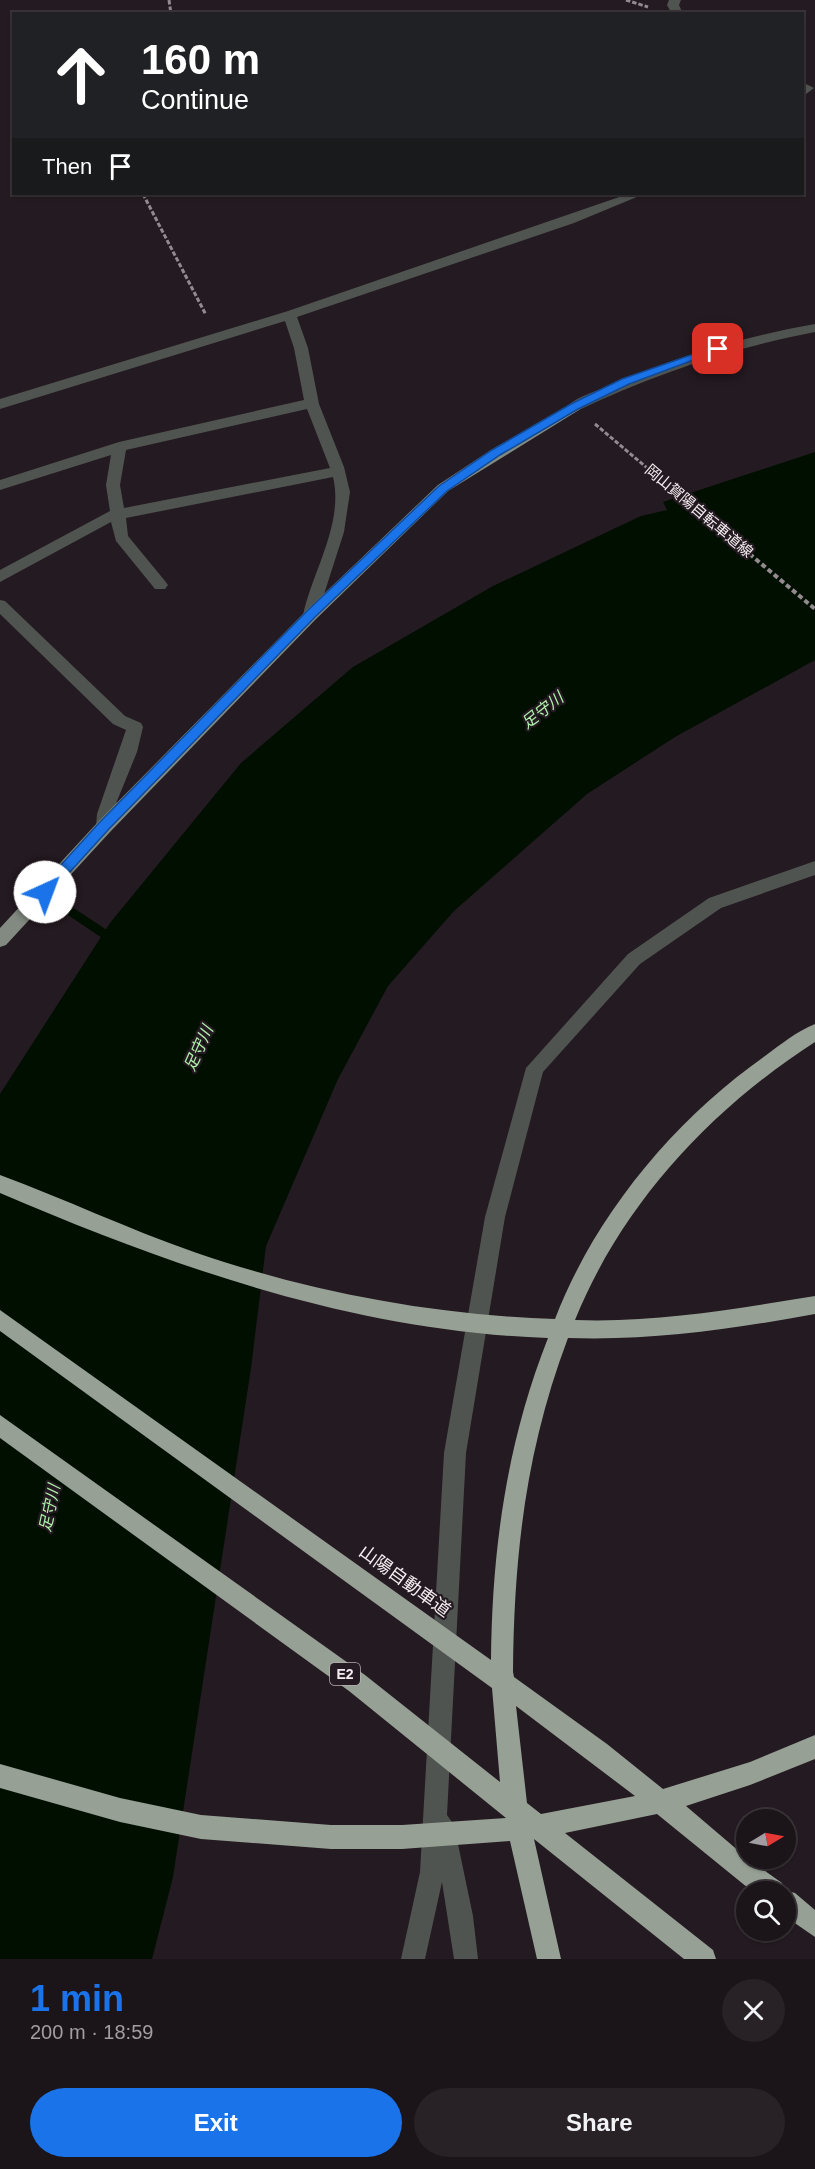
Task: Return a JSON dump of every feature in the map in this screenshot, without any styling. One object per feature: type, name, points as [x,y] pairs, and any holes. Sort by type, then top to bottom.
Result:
[{"type":"highway","points":[[549,1959],[527,1873],[507,1743],[503,1643],[506,1551],[518,1462],[542,1380],[570,1308],[600,1251],[640,1188],[690,1131],[743,1083],[815,1032]]},
{"type":"highway","points":[[0,1184],[100,1227],[243,1275],[337,1303],[425,1319],[506,1329],[659,1328],[734,1320],[815,1305]]},
{"type":"highway","name":"山陽自動車道","points":[[0,1319],[599,1752],[759,1881]]},
{"type":"highway","name":"E2","points":[[0,1425],[357,1683],[704,1959]]},
{"type":"highway","points":[[0,1776],[93,1804],[194,1826],[301,1836],[408,1839],[511,1830],[613,1812],[706,1789],[815,1747]]},
{"type":"highway","points":[[796,1910],[815,1925]]},
{"type":"main road","points":[[0,940],[104,827],[311,615],[443,488],[496,453],[574,407]]},
{"type":"street","points":[[0,404],[289,315],[569,220],[635,195]]},
{"type":"street","points":[[289,315],[300,344],[312,403],[338,471],[343,502],[338,526],[315,591],[311,615]]},
{"type":"street","points":[[574,407],[626,381],[690,357],[815,328]]},
{"type":"street","points":[[0,485],[60,464],[194,426],[312,403]]},
{"type":"street","points":[[119,447],[113,485],[121,537],[160,585]]},
{"type":"street","points":[[0,577],[117,515],[338,471]]},
{"type":"street","points":[[0,605],[119,720],[135,727],[134,740],[104,810],[104,827]]},
{"type":"street","points":[[413,1959],[432,1872],[455,1453],[495,1217],[535,1068],[634,959],[715,903],[815,868]]},
{"type":"street","points":[[436,1798],[461,1916],[466,1959]]},
{"type":"path","points":[[144,195],[218,337]]},
{"type":"path","name":"岡山賀陽自転車道線","points":[[592,422],[815,609]]},
{"type":"water","name":"足守川","points":[[815,452],[815,660],[675,737],[587,794],[454,911],[388,986],[338,1079],[266,1246],[251,1368],[173,1877],[152,1959],[0,1959],[0,1094],[110,923],[241,763],[353,667],[493,586],[641,516],[667,510],[663,502]]},
{"type":"waterway","points":[[66,908],[115,941]]},
{"type":"route","points":[[45,892],[104,827],[311,615],[443,488],[496,453],[574,407],[626,381],[718,349]]}]
